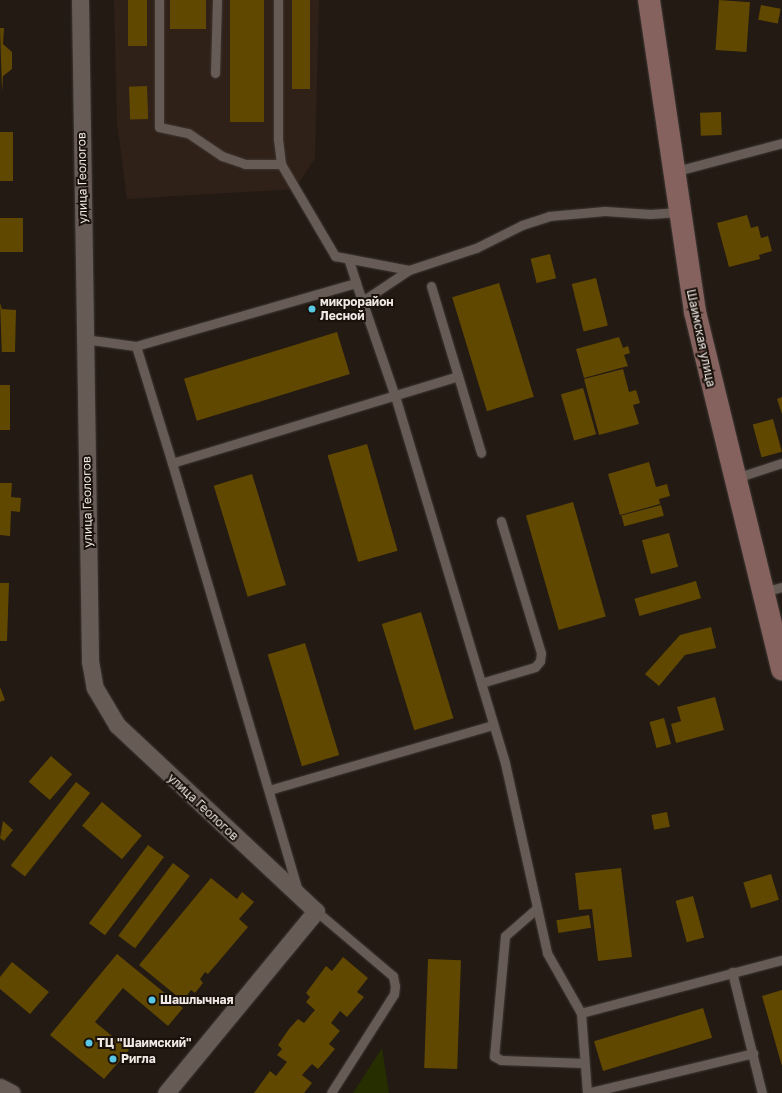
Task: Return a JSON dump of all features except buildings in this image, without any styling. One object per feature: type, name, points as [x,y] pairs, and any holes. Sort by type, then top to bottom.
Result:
[{"type":"main road","name":"Шаимская улица","points":[[650,0],[679,212],[695,312],[734,478],[773,590],[782,670]]},
{"type":"street","name":"улица Геологов","points":[[80,0],[90,661],[95,688],[116,725],[316,911]]},
{"type":"street","points":[[166,1093],[316,911]]},
{"type":"street","points":[[0,1087],[12,1093]]},
{"type":"lane","points":[[159,0],[159,127],[188,133],[222,156],[245,164],[281,164]]},
{"type":"lane","points":[[215,73],[217,0]]},
{"type":"lane","points":[[278,0],[278,138],[281,164],[330,250],[335,256],[349,261],[409,270]]},
{"type":"lane","points":[[674,172],[782,143]]},
{"type":"lane","points":[[364,300],[409,270],[476,248],[522,224],[549,216],[605,211],[650,214],[679,212]]},
{"type":"lane","points":[[349,261],[356,283],[364,300],[395,396],[494,725],[511,787],[536,910],[553,968],[581,1013],[583,1063],[587,1093],[753,1053]]},
{"type":"lane","points":[[84,339],[136,346],[356,283]]},
{"type":"lane","points":[[431,286],[481,453]]},
{"type":"lane","points":[[136,346],[269,790],[299,896]]},
{"type":"lane","points":[[172,464],[458,376]]},
{"type":"lane","points":[[734,478],[782,463]]},
{"type":"lane","points":[[481,683],[535,667],[540,661],[541,653],[501,521]]},
{"type":"lane","points":[[269,790],[494,725]]},
{"type":"lane","points":[[536,910],[504,936],[494,1056],[501,1060],[583,1063]]},
{"type":"lane","points":[[316,911],[393,976],[395,986],[394,994],[331,1093]]},
{"type":"lane","points":[[581,1013],[782,960]]},
{"type":"lane","points":[[732,972],[762,1093]]},
{"type":"shaded area","points":[[114,0],[319,0],[315,158],[295,189],[127,199],[117,122]]},
{"type":"green space","points":[[382,1048],[389,1093],[353,1093]]},
{"type":"place","name":"микрорайон Лесной","points":[[312,309]]},
{"type":"place","name":"Шашлычная","points":[[152,1000]]},
{"type":"place","name":"ТЦ \"Шаимский\"","points":[[89,1043]]},
{"type":"place","name":"Ригла","points":[[113,1059]]}]
